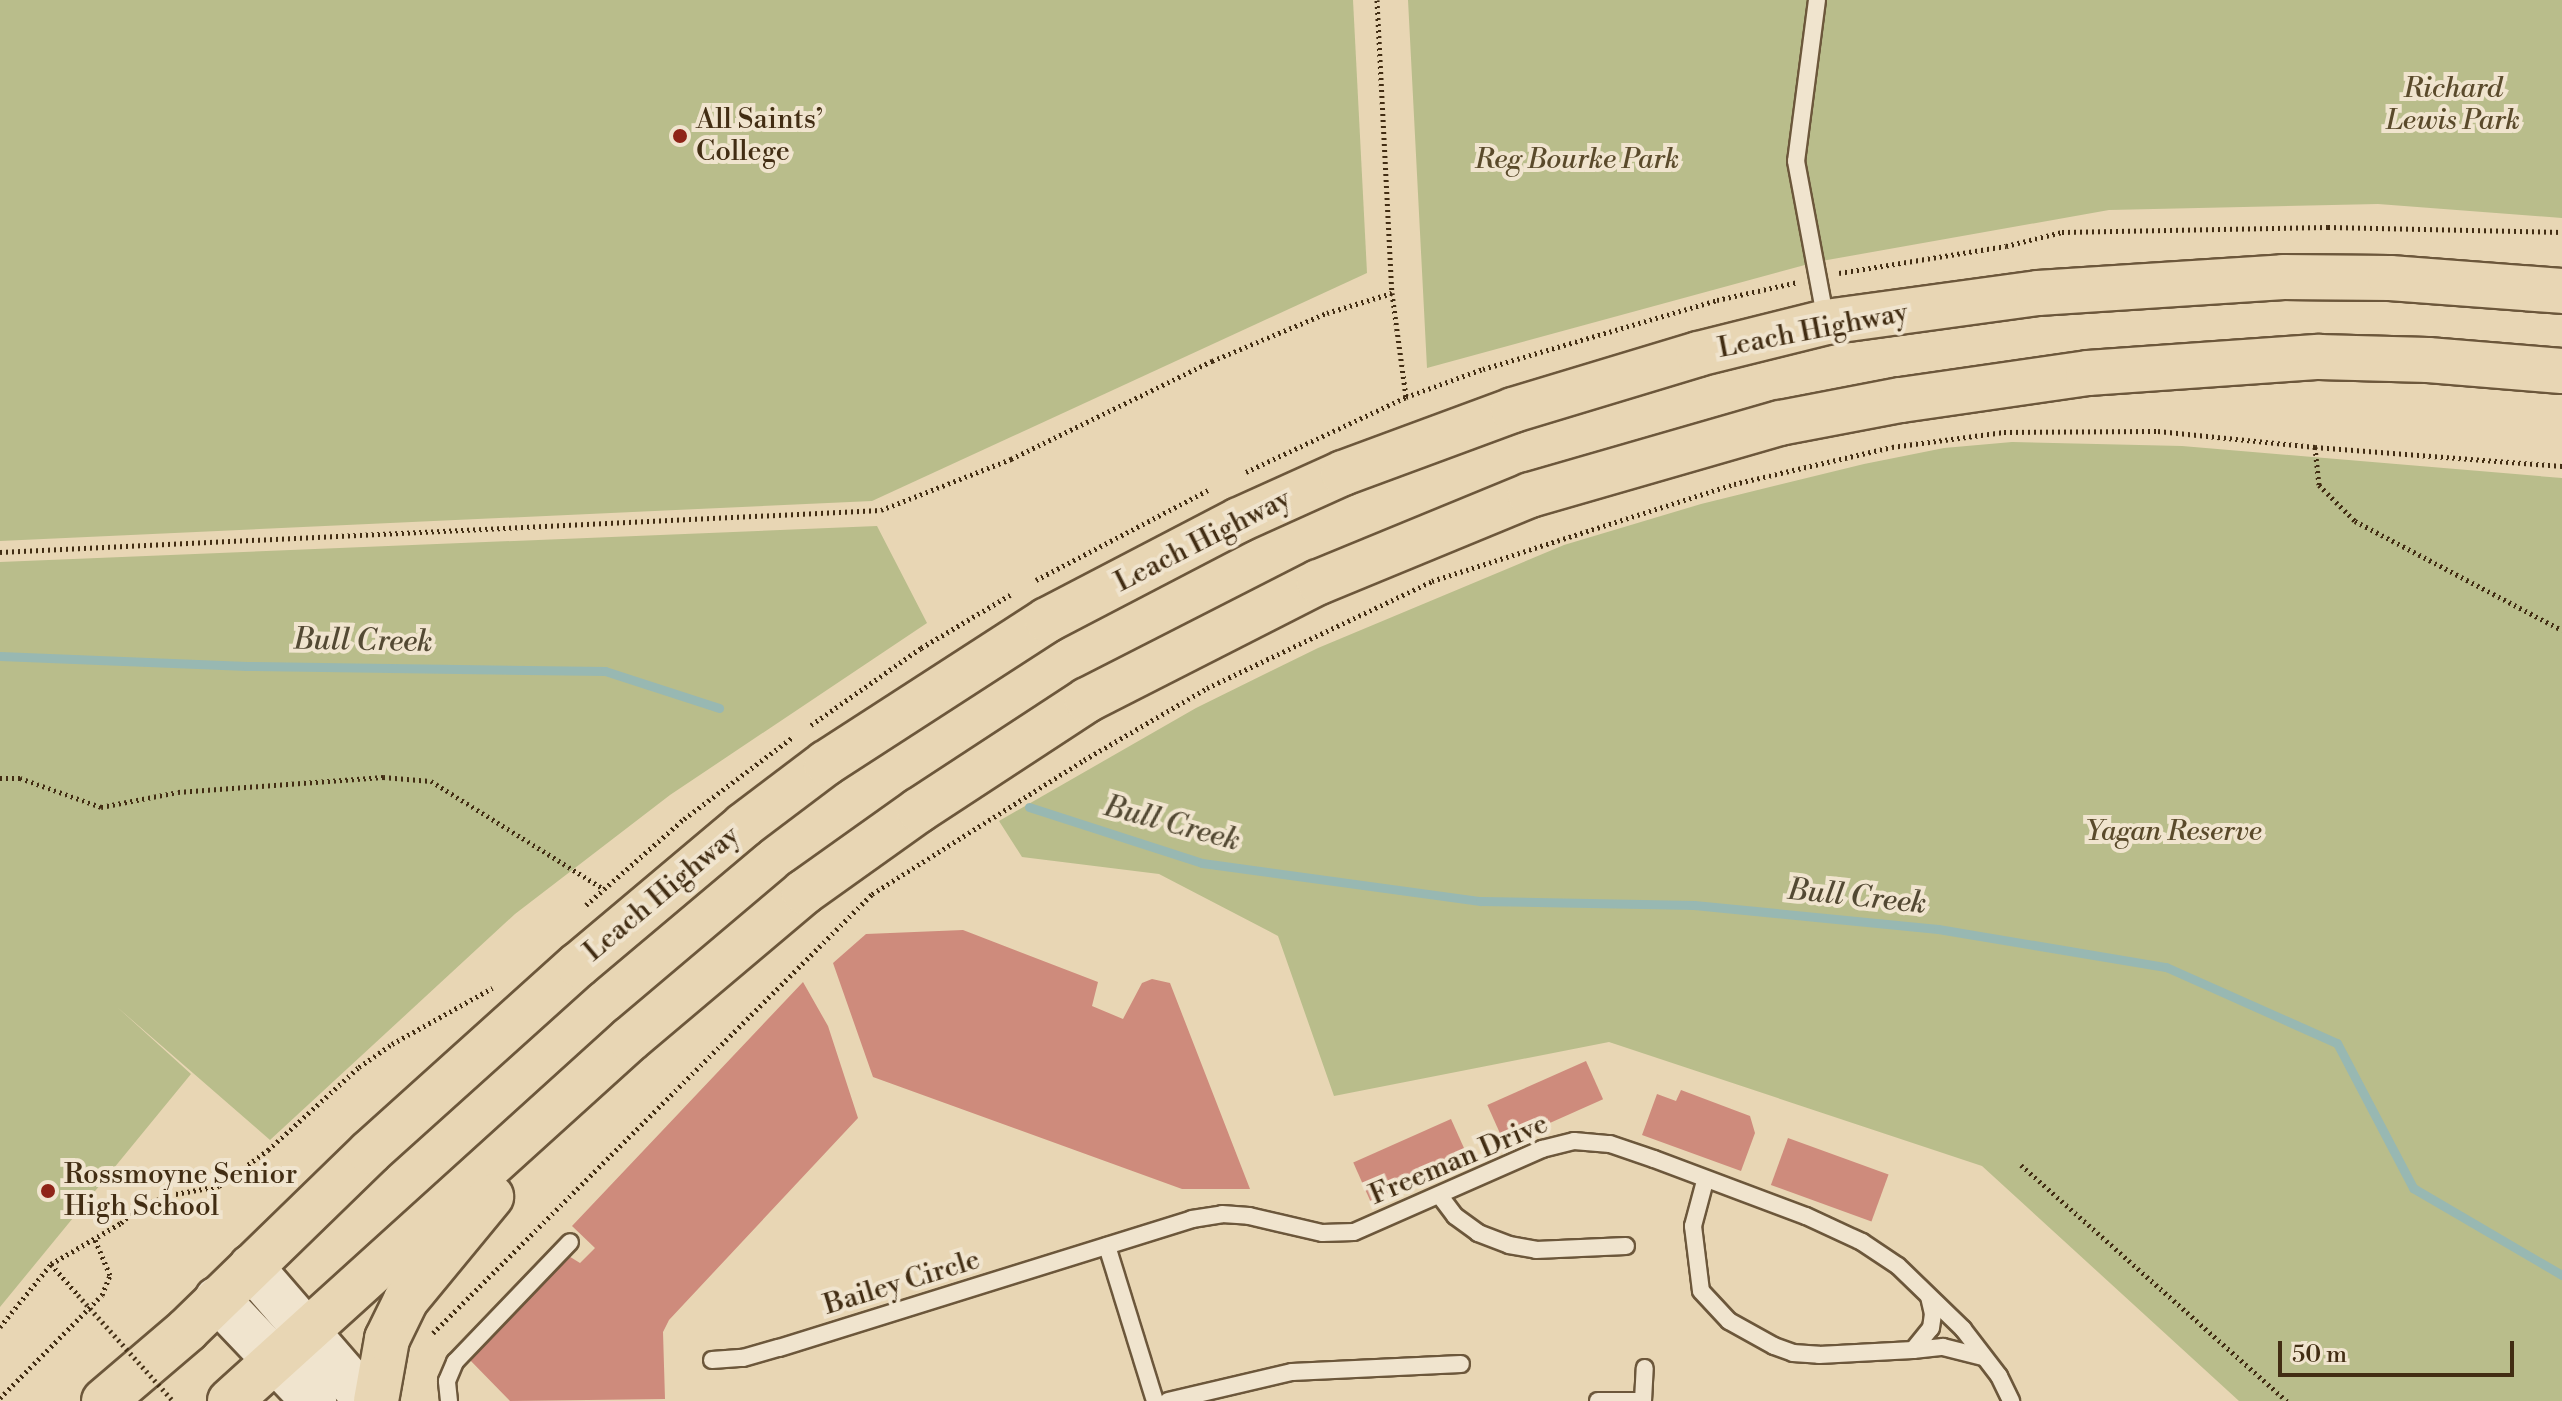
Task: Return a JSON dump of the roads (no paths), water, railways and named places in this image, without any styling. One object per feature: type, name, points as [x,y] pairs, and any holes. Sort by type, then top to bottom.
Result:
[{"type":"highway","name":"Leach Highway","points":[[104,1401],[217,1299],[370,1152],[578,965],[744,825],[826,763],[1047,620],[1239,520],[1343,473],[1513,410],[1698,354],[1826,322],[2038,293],[2283,277],[2390,278],[2562,291]]},
{"type":"highway","points":[[230,1401],[630,1039],[804,892],[919,810],[1087,700],[1319,582],[1530,495],[1780,423],[1901,400],[2088,373],[2319,357],[2428,360],[2562,371]]},
{"type":"highway","points":[[376,1401],[387,1339],[406,1300],[443,1251],[630,1039]]},
{"type":"street","points":[[251,1267],[314,1401]]},
{"type":"street","points":[[217,1299],[367,1401]]},
{"type":"lane","points":[[1817,0],[1796,161],[1826,322]]},
{"type":"lane","name":"Freeman Drive","points":[[1107,1246],[1192,1219],[1222,1214],[1249,1216],[1337,1235],[1354,1232],[1542,1149],[1574,1141],[1610,1144],[1806,1216],[1862,1242],[1898,1266],[1963,1329],[1999,1376],[2011,1401]]},
{"type":"lane","points":[[1705,1181],[1693,1226],[1699,1284],[1705,1299],[1729,1321],[1793,1353],[1819,1355],[1943,1347],[1983,1357]]},
{"type":"lane","points":[[1440,1196],[1455,1216],[1467,1225],[1509,1245],[1536,1250],[1626,1246]]},
{"type":"lane","points":[[449,1401],[447,1381],[455,1362],[570,1242]]},
{"type":"lane","points":[[1107,1246],[1155,1401]]},
{"type":"lane","name":"Bailey Circle","points":[[712,1360],[743,1358],[779,1348],[1107,1246]]},
{"type":"lane","points":[[1913,1350],[1931,1328],[1933,1314],[1929,1297]]},
{"type":"lane","points":[[1168,1401],[1292,1372],[1461,1364]]},
{"type":"lane","points":[[1598,1401],[1643,1401],[1645,1368]]},
{"type":"waterway","name":"Bull Creek","points":[[0,656],[247,666],[605,671],[719,708]]},
{"type":"waterway","name":"Bull Creek","points":[[1029,807],[1202,863],[1480,901],[1694,905],[1938,929],[2166,967],[2337,1043],[2413,1188],[2562,1275]]},
{"type":"place","name":"All Saints’ College","points":[[680,136]]},
{"type":"place","name":"Rossmoyne Senior High School","points":[[48,1191]]},
{"type":"park label","name":"Richard Lewis Park","points":[[2453,105]]},
{"type":"park label","name":"Reg Bourke Park","points":[[1577,160]]},
{"type":"park label","name":"Yagan Reserve","points":[[2174,832]]}]
